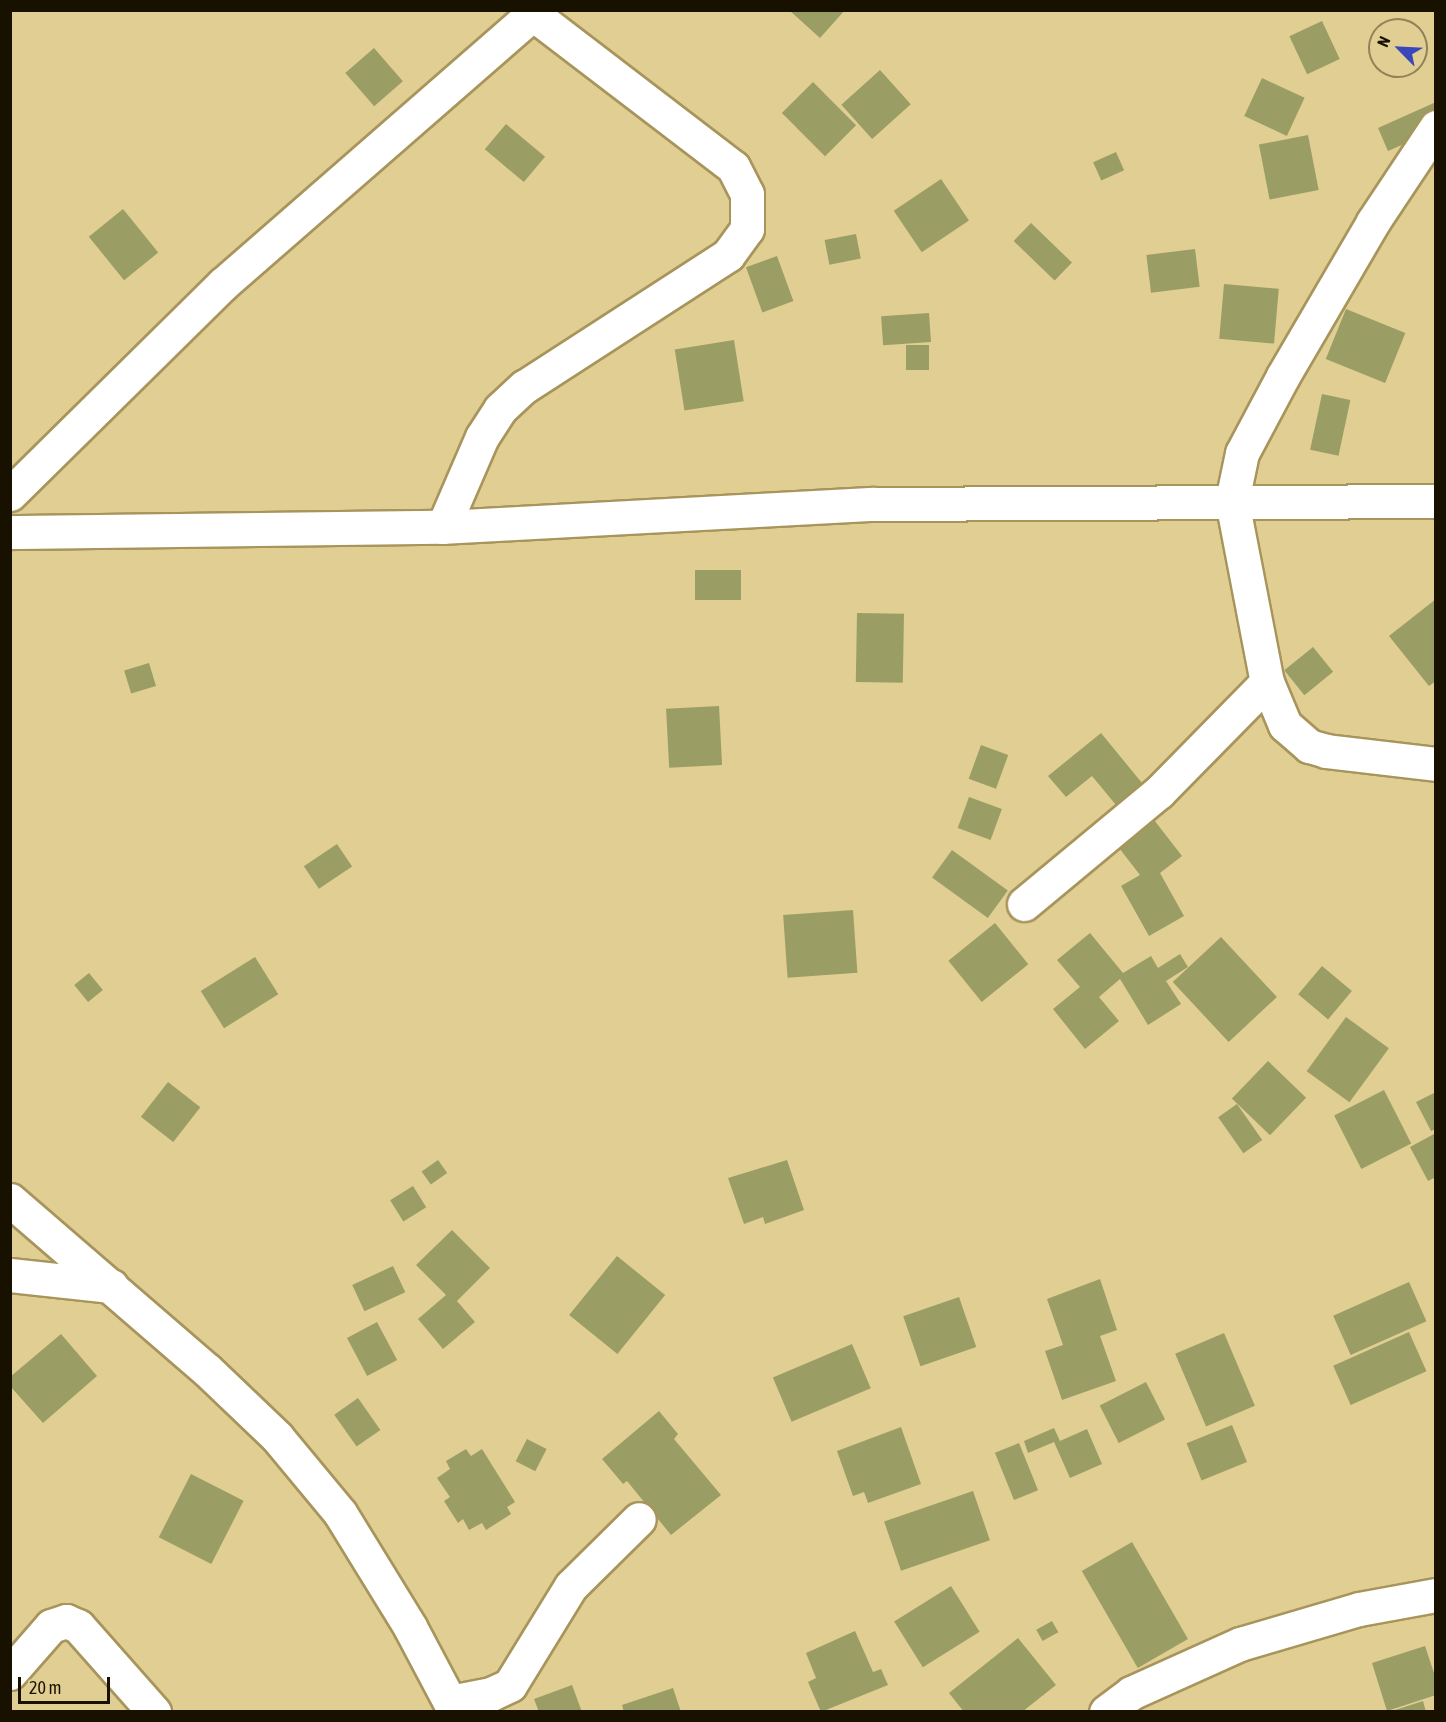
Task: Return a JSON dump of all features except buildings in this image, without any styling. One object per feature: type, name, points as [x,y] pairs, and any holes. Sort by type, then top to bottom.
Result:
[{"type":"street","points":[[10,494],[223,284],[535,12],[733,167],[747,194],[747,229],[728,255],[524,387],[500,409],[482,437],[443,527]]},
{"type":"street","points":[[1436,127],[1373,222],[1283,375],[1242,453],[1232,501],[1267,682],[1285,725],[1308,746],[1436,764]]},
{"type":"street","points":[[10,532],[443,527],[871,504],[1436,501]]},
{"type":"street","points":[[1024,904],[1159,792],[1267,682]]},
{"type":"street","points":[[10,1200],[207,1370],[277,1437],[340,1513],[452,1707],[510,1685],[571,1586],[639,1519]]},
{"type":"street","points":[[10,1275],[111,1286]]},
{"type":"street","points":[[1106,1712],[1131,1693],[1240,1644],[1359,1609],[1436,1595]]},
{"type":"street","points":[[10,1673],[51,1626],[66,1621],[78,1626],[154,1712]]}]
